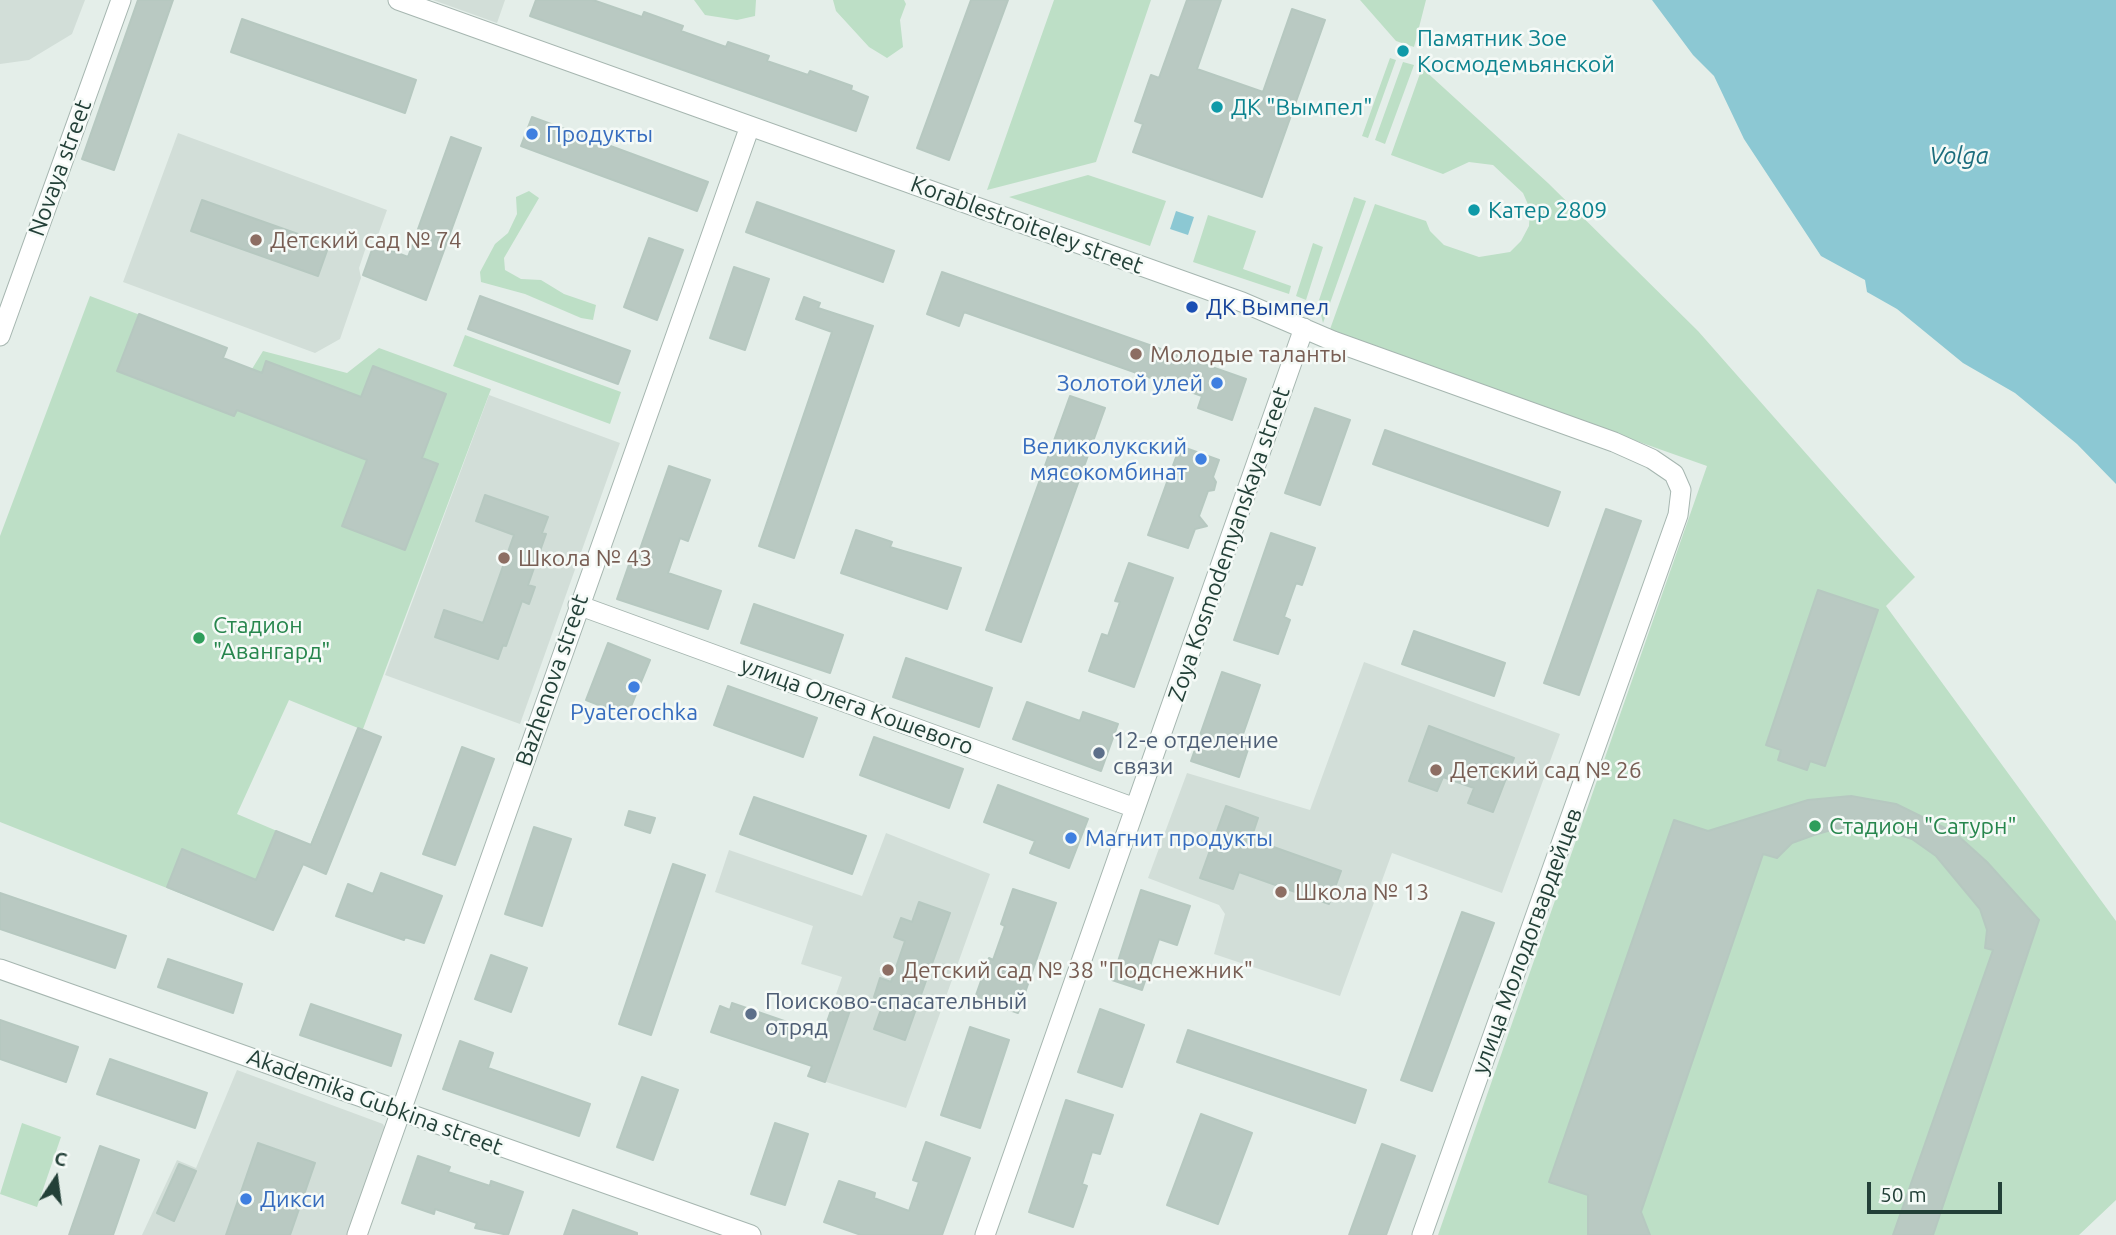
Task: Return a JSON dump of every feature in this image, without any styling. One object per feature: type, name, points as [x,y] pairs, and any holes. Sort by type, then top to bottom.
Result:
[{"type":"street","name":"Novaya street","points":[[0,336],[121,0]]},
{"type":"street","name":"Korablestroiteley street","points":[[398,0],[1242,302],[1304,328],[1614,442],[1652,459]]},
{"type":"street","name":"Bazhenova street","points":[[357,1235],[578,605],[750,126]]},
{"type":"street","name":"Zoya Kosmodemyanskaya street","points":[[985,1235],[1304,328]]},
{"type":"street","name":"улица Молодогвардейцев","points":[[1422,1235],[1678,515],[1681,490],[1674,474],[1652,459]]},
{"type":"street","name":"улица Олега Кошевого","points":[[578,605],[1135,808]]},
{"type":"street","name":"Akademika Gubkina street","points":[[0,969],[751,1235]]},
{"type":"shaded area","points":[[0,0],[85,0],[72,34],[29,60],[0,64]]},
{"type":"shaded area","points":[[433,0],[505,0],[497,23]]},
{"type":"shaded area","name":"Детский сад № 74","points":[[178,133],[387,210],[378,235],[367,244],[359,268],[361,278],[340,339],[315,353],[123,282]]},
{"type":"shaded area","name":"Школа № 43","points":[[489,395],[620,443],[520,724],[385,675]]},
{"type":"shaded area","points":[[1364,662],[1560,734],[1502,893],[1392,853],[1340,996],[1214,954],[1225,914],[1219,905],[1148,878],[1187,773],[1310,810]]},
{"type":"shaded area","name":"Детский сад № 38 \"Подснежник\"","points":[[886,833],[990,874],[906,1108],[808,1076],[842,977],[801,964],[813,926],[715,892],[729,850],[862,896]]},
{"type":"shaded area","points":[[237,1070],[383,1124],[385,1128],[348,1235],[142,1235],[177,1160],[196,1168]]},
{"type":"green space","points":[[694,0],[756,0],[755,16],[737,20],[705,15]]},
{"type":"green space","points":[[833,0],[904,0],[906,4],[900,20],[903,47],[887,58],[869,47],[836,11]]},
{"type":"green space","points":[[1054,0],[1151,0],[1096,162],[987,190]]},
{"type":"green space","points":[[1360,0],[1426,0],[1414,47],[1396,41]]},
{"type":"green space","points":[[1390,58],[1396,60],[1368,138],[1362,136]]},
{"type":"green space","points":[[1403,62],[1414,65],[1385,144],[1375,140]]},
{"type":"green space","name":"Стадион \"Сатурн\"","points":[[1422,68],[1548,183],[1698,331],[1915,577],[1886,606],[2116,921],[2116,1200],[2079,1235],[1438,1235],[1707,466],[1329,332],[1375,204],[1426,221],[1430,231],[1444,245],[1479,257],[1510,252],[1521,241],[1529,226],[1530,209],[1523,193],[1493,165],[1469,162],[1443,174],[1391,155]]},
{"type":"green space","points":[[1088,175],[1166,201],[1150,246],[1009,197]]},
{"type":"green space","points":[[529,191],[539,198],[504,258],[505,270],[521,279],[541,280],[564,294],[596,305],[593,320],[581,318],[525,294],[481,282],[480,272],[495,244],[508,233],[517,214],[516,197]]},
{"type":"green space","points":[[1354,197],[1366,201],[1323,323],[1318,303]]},
{"type":"green space","points":[[1208,215],[1256,231],[1243,269],[1291,286],[1289,294],[1193,262]]},
{"type":"green space","points":[[1313,243],[1323,247],[1306,300],[1296,296]]},
{"type":"green space","name":"Стадион \"Авангард\"","points":[[90,296],[227,348],[223,358],[252,369],[263,351],[347,373],[379,348],[491,389],[363,729],[381,737],[326,874],[303,864],[292,890],[277,884],[288,893],[273,930],[0,822],[0,536]],"holes":[[[289,700],[358,728],[310,845],[237,814]]]},
{"type":"green space","points":[[465,335],[621,392],[610,424],[453,366]]},
{"type":"green space","points":[[22,1123],[61,1137],[37,1207],[0,1194]]},
{"type":"water","name":"Volga","points":[[1652,0],[2116,0],[2116,484],[2077,444],[2015,393],[1963,363],[1897,309],[1867,292],[1865,280],[1821,256],[1744,139],[1714,76],[1693,55]]},
{"type":"water","points":[[1176,211],[1194,217],[1188,235],[1170,229]]},
{"type":"building","points":[[138,0],[173,0],[114,170],[82,159]]},
{"type":"building","points":[[536,0],[593,0],[642,17],[644,12],[683,26],[681,31],[726,47],[728,42],[769,56],[767,61],[808,75],[810,71],[852,86],[851,90],[868,97],[856,131],[530,16]]},
{"type":"building","points":[[971,0],[1008,0],[949,160],[917,148]]},
{"type":"building","name":"ДК \"Вымпел\"","points":[[1187,0],[1221,0],[1197,69],[1263,92],[1292,9],[1325,20],[1262,197],[1133,152],[1143,124],[1135,121],[1151,75],[1159,78]]},
{"type":"building","points":[[242,19],[416,80],[405,113],[231,52]]},
{"type":"building","points":[[532,117],[708,182],[697,211],[521,146]]},
{"type":"building","points":[[451,137],[481,148],[426,300],[363,275],[374,244],[408,257]]},
{"type":"building","points":[[202,200],[329,245],[318,276],[191,231]]},
{"type":"building","points":[[757,202],[894,251],[883,282],[746,232]]},
{"type":"building","points":[[649,238],[683,250],[657,320],[624,307]]},
{"type":"building","points":[[734,267],[769,279],[745,350],[710,338]]},
{"type":"building","points":[[942,272],[1246,379],[1232,420],[1198,408],[1202,396],[964,312],[959,326],[927,314]]},
{"type":"building","points":[[480,296],[630,351],[618,384],[468,329]]},
{"type":"building","points":[[804,297],[820,303],[818,308],[873,326],[794,558],[759,546],[832,332],[796,319]]},
{"type":"building","points":[[139,314],[227,348],[223,358],[262,373],[266,361],[361,397],[373,366],[446,394],[422,458],[438,464],[405,550],[342,526],[367,460],[237,410],[234,416],[117,371]]},
{"type":"building","points":[[1070,396],[1105,408],[1021,642],[986,630]]},
{"type":"building","points":[[1315,408],[1350,420],[1320,505],[1285,493]]},
{"type":"building","points":[[1385,430],[1560,492],[1548,526],[1373,464]]},
{"type":"building","points":[[1180,446],[1219,460],[1213,477],[1216,482],[1214,490],[1208,491],[1199,516],[1207,526],[1195,529],[1188,548],[1148,535]]},
{"type":"building","points":[[669,466],[710,480],[688,541],[680,538],[668,573],[721,591],[708,629],[617,599],[634,550],[639,552]]},
{"type":"building","points":[[485,495],[548,517],[542,533],[546,534],[528,585],[535,587],[529,604],[522,601],[506,646],[503,645],[498,659],[435,637],[444,610],[483,623],[514,535],[476,521]]},
{"type":"building","points":[[1606,509],[1641,521],[1579,695],[1544,683]]},
{"type":"building","points":[[856,530],[892,542],[890,547],[961,568],[947,609],[841,573]]},
{"type":"building","points":[[1271,533],[1315,548],[1302,585],[1296,583],[1284,617],[1290,620],[1278,654],[1234,640]]},
{"type":"building","points":[[1129,563],[1173,578],[1134,687],[1089,671],[1102,634],[1108,636],[1120,602],[1115,601]]},
{"type":"building","points":[[1818,590],[1878,610],[1825,766],[1810,761],[1807,770],[1778,760],[1781,750],[1766,745]]},
{"type":"building","points":[[754,604],[843,635],[830,673],[741,643]]},
{"type":"building","points":[[1414,631],[1505,663],[1494,696],[1402,664]]},
{"type":"building","points":[[608,643],[650,660],[627,716],[586,700]]},
{"type":"building","points":[[906,658],[992,688],[979,727],[893,697]]},
{"type":"building","points":[[1222,672],[1260,685],[1242,737],[1251,740],[1239,777],[1191,761]]},
{"type":"building","points":[[728,686],[817,718],[803,757],[714,725]]},
{"type":"building","points":[[1027,702],[1080,721],[1083,712],[1118,724],[1101,771],[1013,739]]},
{"type":"building","points":[[1429,726],[1514,758],[1493,812],[1468,803],[1474,788],[1443,777],[1437,791],[1409,781]]},
{"type":"building","points":[[358,728],[381,737],[326,874],[303,864],[273,930],[167,887],[182,849],[256,880],[276,831],[311,845]]},
{"type":"building","points":[[874,737],[963,769],[949,808],[860,775]]},
{"type":"building","points":[[462,747],[494,759],[455,865],[423,854]]},
{"type":"building","points":[[998,785],[1088,819],[1069,868],[1030,853],[1035,841],[984,822]]},
{"type":"building","points":[[1851,796],[1896,804],[1955,833],[1987,862],[2039,920],[1933,1235],[1893,1235],[1993,950],[1985,948],[1987,930],[1980,909],[1936,856],[1912,839],[1864,827],[1838,828],[1814,835],[1792,843],[1777,858],[1763,854],[1641,1212],[1650,1235],[1588,1235],[1588,1195],[1549,1182],[1674,820],[1708,831],[1808,800]]},
{"type":"building","points":[[754,797],[866,836],[852,874],[740,834]]},
{"type":"building","points":[[1226,806],[1258,818],[1251,839],[1341,871],[1329,904],[1239,872],[1233,889],[1200,878]]},
{"type":"building","points":[[629,811],[655,818],[650,833],[625,825]]},
{"type":"building","points":[[534,827],[571,839],[542,926],[505,914]]},
{"type":"building","points":[[673,864],[705,875],[651,1035],[619,1024]]},
{"type":"building","points":[[381,873],[442,896],[424,943],[405,937],[404,940],[336,916],[348,884],[373,894]]},
{"type":"building","points":[[1013,889],[1056,903],[1018,1013],[975,998],[989,958],[993,960],[1005,926],[1001,924]]},
{"type":"building","points":[[1141,890],[1190,906],[1177,945],[1159,939],[1142,990],[1112,980]]},
{"type":"building","points":[[0,893],[126,936],[115,968],[0,929]]},
{"type":"building","points":[[919,902],[950,913],[905,1040],[874,1029],[884,1001],[874,997],[880,978],[891,982],[905,941],[894,937],[901,918],[912,922]]},
{"type":"building","points":[[1462,912],[1494,923],[1432,1091],[1401,1080]]},
{"type":"building","points":[[491,955],[527,968],[511,1012],[475,999]]},
{"type":"building","points":[[168,959],[242,984],[233,1013],[158,987]]},
{"type":"building","points":[[836,996],[853,1002],[825,1082],[808,1076],[812,1066],[711,1032],[720,1006],[730,1010],[732,1003],[790,1023],[788,1031],[820,1042]]},
{"type":"building","points":[[311,1004],[401,1035],[391,1066],[300,1035]]},
{"type":"building","points":[[1100,1009],[1144,1025],[1122,1087],[1078,1072]]},
{"type":"building","points":[[0,1020],[78,1047],[66,1082],[0,1059]]},
{"type":"building","points":[[970,1027],[1009,1040],[980,1128],[941,1115]]},
{"type":"building","points":[[1188,1030],[1366,1090],[1355,1123],[1177,1062]]},
{"type":"building","points":[[460,1041],[493,1053],[488,1068],[590,1104],[579,1136],[443,1089]]},
{"type":"building","points":[[110,1059],[207,1093],[195,1128],[97,1094]]},
{"type":"building","points":[[642,1077],[678,1090],[653,1160],[617,1147]]},
{"type":"building","points":[[1066,1100],[1113,1115],[1100,1154],[1092,1152],[1082,1184],[1087,1186],[1073,1227],[1029,1212]]},
{"type":"building","points":[[1201,1114],[1252,1133],[1218,1224],[1167,1205]]},
{"type":"building","points":[[775,1123],[808,1134],[785,1205],[751,1194]]},
{"type":"building","points":[[926,1142],[970,1158],[942,1235],[861,1235],[824,1222],[839,1181],[875,1193],[874,1198],[909,1211],[919,1182],[913,1180]]},
{"type":"building","points":[[258,1143],[315,1163],[290,1235],[226,1235]]},
{"type":"building","points":[[1382,1144],[1415,1156],[1386,1235],[1349,1235]]},
{"type":"building","points":[[100,1146],[139,1160],[113,1235],[69,1235]]},
{"type":"building","points":[[418,1156],[450,1167],[448,1172],[490,1186],[491,1181],[523,1192],[508,1235],[475,1228],[477,1223],[435,1209],[434,1214],[402,1203]]},
{"type":"building","points":[[179,1164],[196,1171],[174,1221],[157,1213]]},
{"type":"building","points":[[573,1210],[637,1233],[637,1235],[564,1235]]},
{"type":"place","name":"Памятник Зое Космодемьянской","points":[[1403,51]]},
{"type":"place","name":"ДК \"Вымпел\"","points":[[1217,107]]},
{"type":"place","name":"Продукты","points":[[532,134]]},
{"type":"place","name":"Катер 2809","points":[[1474,210]]},
{"type":"place","name":"Детский сад № 74","points":[[256,240]]},
{"type":"place","name":"ДК Вымпел","points":[[1192,307]]},
{"type":"place","name":"Молодые таланты","points":[[1136,354]]},
{"type":"place","name":"Золотой улей","points":[[1217,383]]},
{"type":"place","name":"Великолукский мясокомбинат","points":[[1201,459]]},
{"type":"place","name":"Школа № 43","points":[[504,558]]},
{"type":"place","name":"Стадион \"Авангард\"","points":[[199,638]]},
{"type":"place","name":"Pyaterochka","points":[[634,687]]},
{"type":"place","name":"12-е отделение связи","points":[[1099,753]]},
{"type":"place","name":"Детский сад № 26","points":[[1436,770]]},
{"type":"place","name":"Стадион \"Сатурн\"","points":[[1815,826]]},
{"type":"place","name":"Магнит продукты","points":[[1071,838]]},
{"type":"place","name":"Школа № 13","points":[[1281,892]]},
{"type":"place","name":"Детский сад № 38 \"Подснежник\"","points":[[888,970]]},
{"type":"place","name":"Поисково-спасательный отряд","points":[[751,1014]]},
{"type":"place","name":"Дикси","points":[[246,1199]]}]
